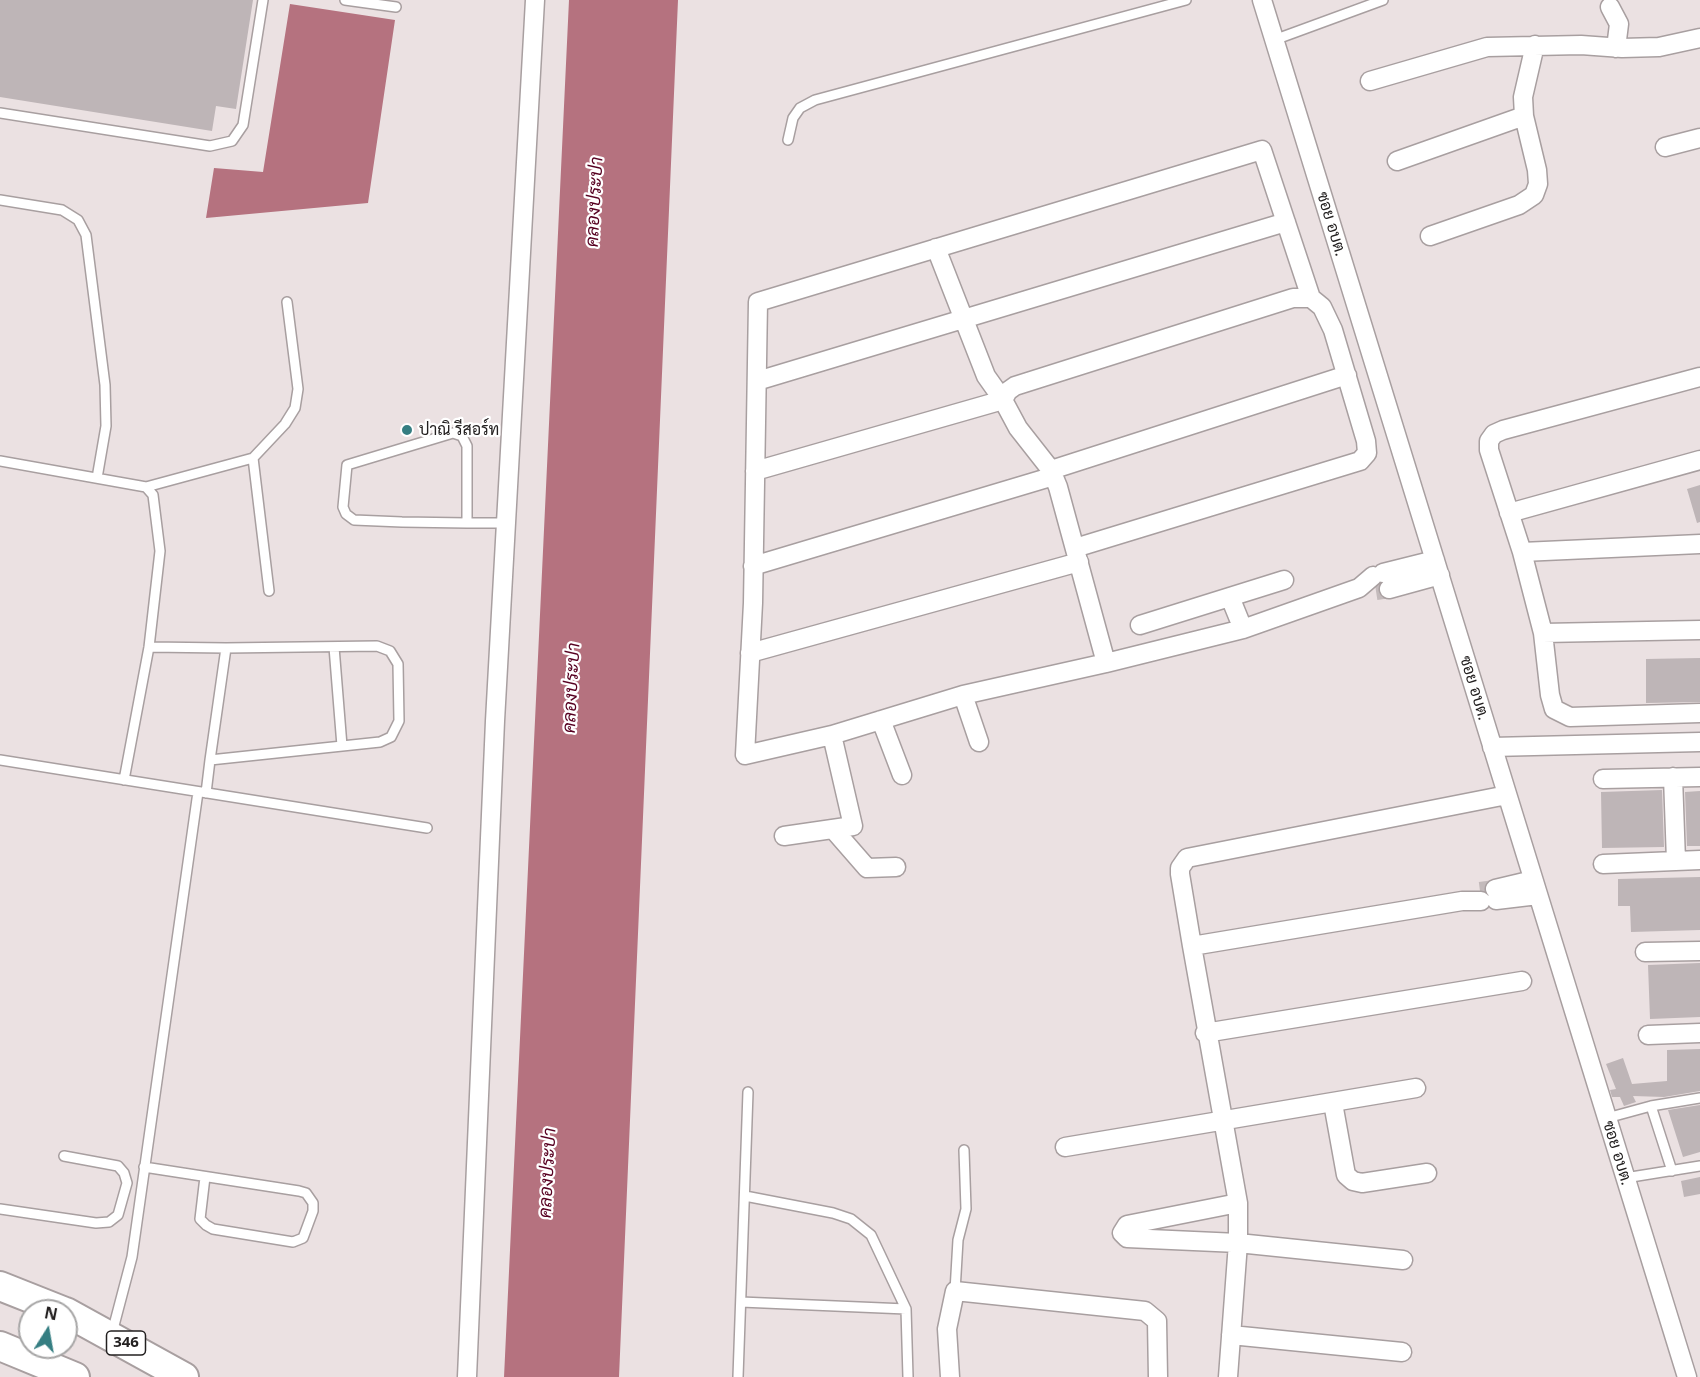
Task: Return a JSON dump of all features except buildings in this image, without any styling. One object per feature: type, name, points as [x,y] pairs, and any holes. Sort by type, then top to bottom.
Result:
[{"type":"main road","name":"346","points":[[0,1286],[32,1299]]},
{"type":"main road","name":"346","points":[[78,1318],[184,1377]]},
{"type":"main road","points":[[0,1346],[75,1377]]},
{"type":"street","points":[[467,1377],[495,721],[508,523],[535,0]]},
{"type":"street","name":"ซอย อบต.","points":[[1262,0],[1687,1377]]},
{"type":"street","points":[[1610,7],[1619,24],[1616,48]]},
{"type":"street","points":[[1370,81],[1486,47],[1535,45],[1659,47],[1700,39]]},
{"type":"street","points":[[1430,236],[1519,205],[1534,195],[1538,184],[1537,170],[1524,116],[1525,83],[1535,45]]},
{"type":"street","points":[[1397,161],[1524,116]]},
{"type":"street","points":[[1665,147],[1700,138]]},
{"type":"street","points":[[750,653],[1077,555],[1360,461],[1367,453],[1366,441],[1333,330],[1322,307],[1311,298],[1262,150],[758,302],[753,566],[745,755],[832,735],[963,695],[1243,629],[1376,583],[1437,567]]},
{"type":"street","points":[[757,381],[1286,222]]},
{"type":"street","points":[[936,248],[986,376],[1003,400],[1018,428],[1052,473],[1106,663]]},
{"type":"street","points":[[755,471],[1003,400],[1008,391],[1016,386],[1293,298],[1311,298]]},
{"type":"street","points":[[753,566],[1052,473],[1347,375]]},
{"type":"street","points":[[1700,376],[1494,434],[1489,441],[1489,450],[1522,552],[1543,633],[1550,695],[1554,709],[1570,717],[1700,713]]},
{"type":"street","points":[[1509,513],[1700,460]]},
{"type":"street","points":[[1522,552],[1700,544]]},
{"type":"street","points":[[1140,625],[1284,580]]},
{"type":"street","points":[[1230,597],[1243,629]]},
{"type":"street","points":[[1543,633],[1700,630]]},
{"type":"street","points":[[963,695],[979,742]]},
{"type":"street","points":[[1570,717],[1572,745]]},
{"type":"street","points":[[881,720],[902,775]]},
{"type":"street","points":[[784,836],[853,826],[832,735]]},
{"type":"street","points":[[1492,747],[1700,742]]},
{"type":"street","points":[[1673,777],[1676,861]]},
{"type":"street","points":[[1603,779],[1700,777]]},
{"type":"street","points":[[1228,1377],[1238,1243],[1238,1203],[1205,1033],[1180,868],[1187,858],[1508,795]]},
{"type":"street","points":[[833,829],[867,868],[896,867]]},
{"type":"street","points":[[1603,864],[1700,860]]},
{"type":"street","points":[[1192,946],[1536,887]]},
{"type":"street","points":[[1645,952],[1700,951]]},
{"type":"street","points":[[1205,1033],[1522,981]]},
{"type":"street","points":[[1648,1035],[1700,1033]]},
{"type":"street","points":[[1065,1147],[1416,1088]]},
{"type":"street","points":[[1333,1103],[1346,1175],[1353,1181],[1362,1183],[1427,1173]]},
{"type":"street","points":[[1238,1203],[1127,1224],[1122,1231],[1124,1237],[1238,1243],[1403,1260]]},
{"type":"street","points":[[950,1377],[947,1329],[955,1291],[1145,1311],[1157,1322],[1158,1377]]},
{"type":"street","points":[[1231,1335],[1402,1352]]},
{"type":"lane","points":[[0,113],[210,146],[232,141],[243,125],[263,0]]},
{"type":"lane","points":[[345,0],[396,7]]},
{"type":"lane","points":[[788,140],[793,118],[800,108],[815,100],[1186,0]]},
{"type":"lane","points":[[1274,40],[1383,0]]},
{"type":"lane","points":[[0,200],[62,210],[78,220],[86,235],[87,261],[105,385],[106,426],[97,478]]},
{"type":"lane","points":[[0,461],[146,486],[254,458],[285,424],[295,408],[298,389],[287,302]]},
{"type":"lane","points":[[467,523],[467,446],[462,436],[453,433],[347,465],[342,507],[346,514],[354,520],[467,523],[508,523]]},
{"type":"lane","points":[[254,458],[268,591]]},
{"type":"lane","points":[[124,780],[149,647],[160,551],[153,495],[146,486]]},
{"type":"lane","points":[[334,646],[342,746]]},
{"type":"lane","points":[[149,647],[377,646],[390,651],[398,664],[399,721],[391,737],[380,742],[210,759]]},
{"type":"lane","points":[[111,1335],[132,1257],[144,1167],[226,648]]},
{"type":"lane","points":[[0,760],[427,828]]},
{"type":"lane","points":[[738,1377],[748,1092]]},
{"type":"lane","points":[[1607,1118],[1651,1106],[1700,1098]]},
{"type":"lane","points":[[1651,1106],[1672,1171]]},
{"type":"lane","points":[[955,1291],[958,1240],[966,1209],[964,1150]]},
{"type":"lane","points":[[0,1209],[96,1223],[109,1222],[118,1215],[127,1183],[124,1173],[118,1166],[64,1156]]},
{"type":"lane","points":[[1625,1178],[1700,1166]]},
{"type":"lane","points":[[144,1167],[306,1193],[313,1203],[313,1211],[303,1238],[293,1242],[213,1229],[206,1225],[200,1219],[205,1177]]},
{"type":"lane","points":[[745,1196],[833,1213],[863,1226],[878,1246],[906,1309],[908,1377]]},
{"type":"lane","points":[[741,1302],[906,1309]]},
{"type":"water","name":"คลองประปา","points":[[569,0],[678,0],[619,1377],[504,1377]]},
{"type":"water","points":[[290,4],[395,20],[368,203],[206,218],[214,168],[263,172]]},
{"type":"tunnel","points":[[1376,591],[1389,589]]},
{"type":"tunnel","points":[[1480,891],[1495,889]]},
{"type":"place","name":"ปาณิ รีสอร์ท","points":[[407,430]]}]
